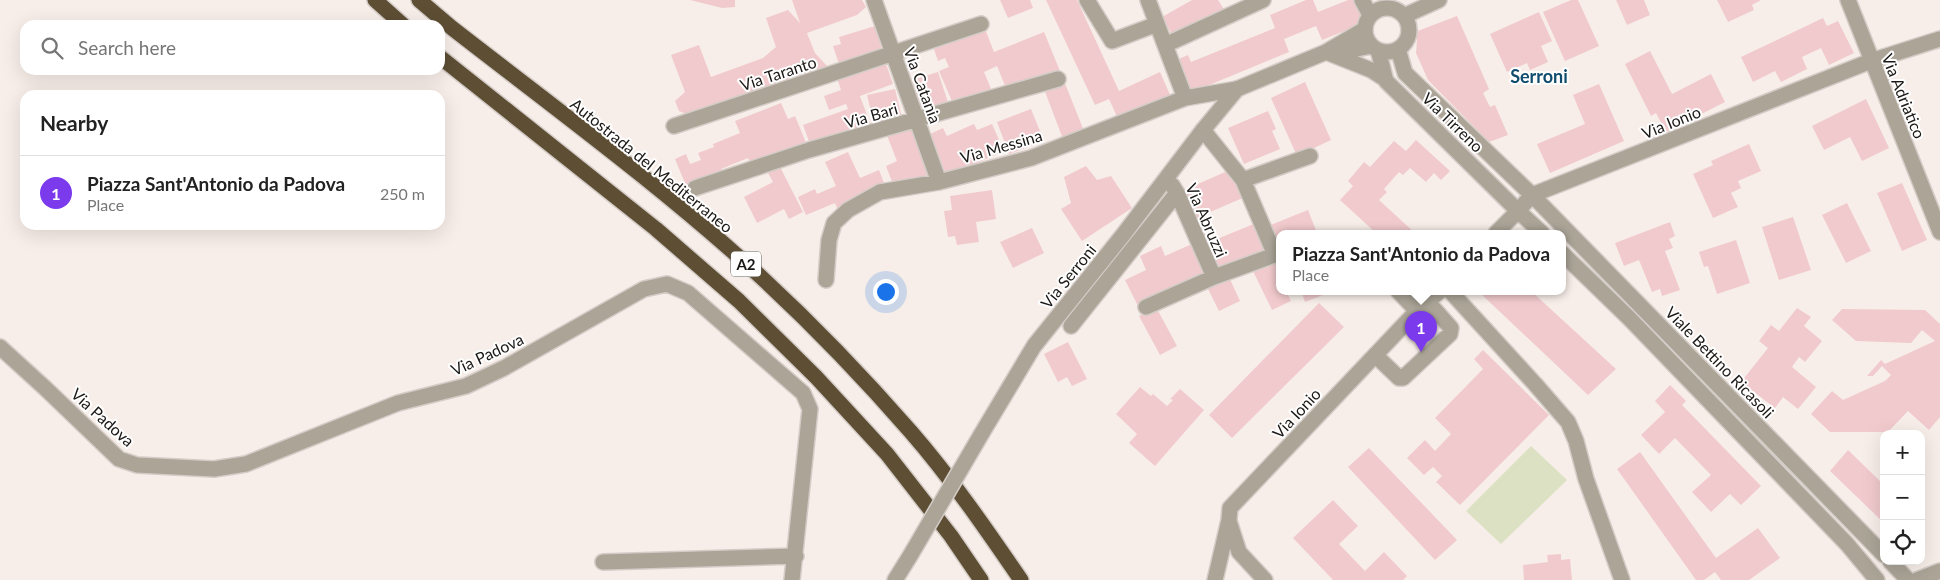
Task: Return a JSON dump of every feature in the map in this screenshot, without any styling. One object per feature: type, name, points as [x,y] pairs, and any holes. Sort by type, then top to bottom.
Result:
[{"type":"highway","points":[[375,0],[397,20]]},
{"type":"highway","name":"Autostrada del Mediterraneo","points":[[419,0],[443,20]]},
{"type":"highway","name":"Autostrada del Mediterraneo","points":[[445,22],[677,204],[761,277],[839,354],[912,433],[978,517],[1021,580]]},
{"type":"highway","name":"A2","points":[[445,61],[656,229],[739,301],[816,377],[886,454],[951,536],[981,580]]},
{"type":"street","name":"Via Catania","points":[[874,0],[939,182]]},
{"type":"street","points":[[1087,0],[1112,41],[1157,24]]},
{"type":"street","points":[[1148,0],[1185,98]]},
{"type":"street","points":[[1165,45],[1263,0]]},
{"type":"street","points":[[1362,0],[1370,15]]},
{"type":"street","points":[[1385,79],[1374,48],[1367,40],[1365,30],[1370,15],[1382,8],[1394,8],[1439,0]]},
{"type":"street","name":"Via Adriatico","points":[[1848,0],[1940,232]]},
{"type":"street","points":[[1374,48],[1387,52],[1398,49],[1408,36],[1409,28],[1394,8]]},
{"type":"street","name":"Via Taranto","points":[[674,126],[981,24]]},
{"type":"street","name":"Via Serroni","points":[[895,580],[1034,346],[1237,89],[1326,52],[1365,30]]},
{"type":"street","name":"Via Ionio","points":[[1499,230],[1532,195],[1871,61],[1940,39]]},
{"type":"street","name":"Via Serroni","points":[[1326,52],[1338,53],[1374,48]]},
{"type":"street","name":"Via Tirreno","points":[[1398,49],[1405,72],[1532,195]]},
{"type":"street","name":"Via Tirreno","points":[[1326,52],[1371,70],[1385,79],[1518,211]]},
{"type":"street","name":"Via Bari","points":[[695,188],[810,150],[1058,79]]},
{"type":"street","name":"Via Messina","points":[[826,280],[829,240],[834,223],[848,210],[880,192],[939,182],[1031,158],[1185,98],[1237,89]]},
{"type":"street","points":[[1203,130],[1243,180],[1276,252]]},
{"type":"street","points":[[1243,180],[1310,156]]},
{"type":"street","name":"Via Abruzzi","points":[[1168,178],[1177,193],[1214,278]]},
{"type":"street","points":[[1071,326],[1177,193]]},
{"type":"street","name":"Viale Bettino Ricasoli","points":[[1532,195],[1880,550]]},
{"type":"street","points":[[1518,211],[1539,230]]},
{"type":"street","name":"Via Abruzzi","points":[[1146,306],[1276,254]]},
{"type":"street","points":[[1566,257],[1629,318],[1840,537],[1877,580]]},
{"type":"street","name":"Via Padova","points":[[0,347],[46,388],[119,459],[137,465],[214,469],[246,464],[398,403],[466,386],[504,368],[644,289],[667,284],[688,293],[803,393],[810,409],[792,580]]},
{"type":"street","points":[[1375,355],[1399,378],[1403,378],[1450,334],[1451,328],[1404,295]]},
{"type":"street","name":"Via Ionio","points":[[1215,580],[1230,508],[1375,355],[1436,295]]},
{"type":"street","points":[[1454,295],[1568,422],[1622,580]]},
{"type":"street","points":[[1229,520],[1238,552],[1265,580]]},
{"type":"street","points":[[603,562],[796,556]]},
{"type":"street","points":[[1894,565],[1908,580]]},
{"type":"street","points":[[1916,580],[1940,571]]},
{"type":"green space","points":[[1531,446],[1567,480],[1501,544],[1466,511]]},
{"type":"building","points":[[690,0],[735,0],[735,7],[722,8]]},
{"type":"building","points":[[792,0],[862,0],[866,7],[857,15],[807,33],[815,53],[828,67],[691,116],[679,111],[675,101],[685,92],[671,55],[699,45],[711,77],[763,58],[776,47],[766,18],[788,10],[800,23]]},
{"type":"building","points":[[1000,0],[1030,0],[1033,8],[1008,18]]},
{"type":"building","points":[[1046,0],[1077,0],[1119,91],[1160,72],[1171,97],[1119,121],[1109,99],[1095,105]]},
{"type":"building","points":[[1192,0],[1218,0],[1225,11],[1175,40],[1162,17]]},
{"type":"building","points":[[1306,0],[1313,0],[1318,12],[1348,0],[1355,0],[1364,23],[1322,40],[1316,26],[1284,39],[1289,52],[1190,93],[1176,60],[1188,55],[1191,62],[1275,28],[1270,15]]},
{"type":"building","points":[[1571,0],[1578,0],[1599,46],[1565,61],[1543,12]]},
{"type":"building","points":[[1616,0],[1644,0],[1650,15],[1627,25]]},
{"type":"building","points":[[1717,0],[1761,0],[1752,5],[1754,10],[1728,22]]},
{"type":"building","points":[[1539,12],[1552,41],[1541,46],[1548,62],[1530,70],[1527,63],[1507,72],[1490,34]]},
{"type":"building","points":[[1457,16],[1489,89],[1483,93],[1490,107],[1495,105],[1508,135],[1489,142],[1428,80],[1416,53],[1417,40],[1415,32]]},
{"type":"building","points":[[1823,18],[1827,26],[1838,21],[1854,53],[1829,65],[1821,48],[1802,57],[1807,69],[1781,82],[1775,71],[1753,82],[1741,57]]},
{"type":"building","points":[[875,26],[883,54],[840,67],[833,46],[841,44],[839,37]]},
{"type":"building","points":[[985,29],[994,52],[1044,32],[1060,71],[1023,86],[1021,82],[1006,88],[997,66],[984,72],[992,91],[954,106],[939,71],[949,67],[945,58],[938,61],[934,49]]},
{"type":"building","points":[[1650,51],[1672,94],[1711,74],[1725,102],[1666,132],[1656,113],[1651,116],[1625,64]]},
{"type":"building","points":[[885,61],[893,84],[860,96],[871,126],[811,147],[803,125],[848,109],[846,104],[829,110],[824,96],[841,90],[837,78]]},
{"type":"building","points":[[938,72],[949,105],[920,114],[909,81]]},
{"type":"building","points":[[1064,81],[1084,131],[1063,139],[1044,89]]},
{"type":"building","points":[[1305,82],[1331,140],[1297,156],[1271,98]]},
{"type":"building","points":[[1599,84],[1624,141],[1550,173],[1537,144],[1585,124],[1573,95]]},
{"type":"building","points":[[895,89],[902,118],[874,124],[867,95]]},
{"type":"building","points":[[1866,99],[1889,148],[1862,161],[1850,137],[1824,150],[1812,126]]},
{"type":"building","points":[[781,103],[788,119],[795,116],[807,145],[752,167],[748,158],[721,169],[723,174],[687,188],[675,159],[686,154],[690,164],[701,160],[698,153],[714,147],[713,144],[740,133],[735,121]]},
{"type":"building","points":[[1031,109],[1044,141],[1009,154],[997,122]]},
{"type":"building","points":[[1268,111],[1276,129],[1272,131],[1280,149],[1244,164],[1228,128]]},
{"type":"building","points":[[910,124],[929,174],[894,187],[886,166],[897,161],[886,133]]},
{"type":"building","points":[[974,124],[977,130],[992,124],[1004,151],[947,176],[928,135],[943,128],[947,136]]},
{"type":"building","points":[[1416,140],[1450,171],[1441,180],[1434,173],[1426,182],[1410,168],[1403,175],[1399,172],[1384,189],[1387,192],[1379,200],[1412,230],[1373,230],[1340,200],[1353,186],[1348,181],[1364,162],[1370,167],[1394,141],[1406,151]]},
{"type":"building","points":[[1749,144],[1761,171],[1738,181],[1741,188],[1731,193],[1738,207],[1713,218],[1693,174],[1713,165],[1711,161]]},
{"type":"building","points":[[848,152],[860,178],[879,170],[884,183],[863,192],[865,196],[837,208],[835,203],[806,215],[798,197],[815,189],[817,194],[836,186],[825,162]]},
{"type":"building","points":[[1086,166],[1097,180],[1111,176],[1132,208],[1082,241],[1061,209],[1071,203],[1064,177]]},
{"type":"building","points":[[780,167],[803,212],[789,219],[784,209],[757,223],[744,197],[773,182],[768,173]]},
{"type":"building","points":[[1232,169],[1245,197],[1194,219],[1182,191]]},
{"type":"building","points":[[1902,183],[1927,240],[1902,251],[1877,193]]},
{"type":"building","points":[[992,190],[996,219],[976,222],[979,242],[957,245],[955,236],[948,237],[944,211],[952,210],[950,196]]},
{"type":"building","points":[[1847,203],[1871,251],[1846,263],[1822,215]]},
{"type":"building","points":[[1308,210],[1316,230],[1276,230],[1276,241],[1268,226]]},
{"type":"building","points":[[1793,217],[1811,270],[1779,280],[1762,227]]},
{"type":"building","points":[[1670,222],[1675,236],[1669,239],[1673,248],[1665,251],[1680,290],[1662,296],[1660,289],[1652,292],[1639,260],[1624,266],[1615,243]]},
{"type":"building","points":[[1256,223],[1268,253],[1218,274],[1205,244]]},
{"type":"building","points":[[1032,228],[1044,253],[1013,268],[1000,242]]},
{"type":"building","points":[[1736,240],[1750,283],[1717,294],[1708,266],[1704,267],[1699,252]]},
{"type":"building","points":[[1194,243],[1209,274],[1138,306],[1125,280],[1146,270],[1140,256],[1161,246],[1165,256]]},
{"type":"building","points":[[1276,263],[1276,295],[1288,295],[1291,301],[1272,310],[1253,271],[1265,265],[1266,268]]},
{"type":"building","points":[[1228,275],[1240,301],[1219,311],[1206,285]]},
{"type":"building","points":[[1302,295],[1323,295],[1305,302]]},
{"type":"building","points":[[1482,295],[1535,295],[1616,369],[1588,395]]},
{"type":"building","points":[[1319,303],[1344,327],[1232,438],[1209,415]]},
{"type":"building","points":[[1156,307],[1177,346],[1160,355],[1139,316]]},
{"type":"building","points":[[1797,308],[1811,317],[1804,326],[1822,341],[1805,362],[1799,357],[1792,367],[1816,387],[1798,409],[1783,397],[1775,408],[1741,382],[1768,348],[1759,341],[1771,325],[1779,331]]},
{"type":"building","points":[[1842,309],[1925,310],[1940,324],[1940,417],[1929,430],[1908,411],[1890,430],[1880,430],[1880,432],[1830,432],[1811,414],[1832,391],[1843,400],[1885,381],[1891,375],[1882,366],[1873,376],[1867,376],[1881,360],[1885,364],[1935,341],[1922,330],[1911,343],[1856,341],[1832,320]]},
{"type":"building","points":[[1068,342],[1087,379],[1072,386],[1067,377],[1058,382],[1044,354]]},
{"type":"building","points":[[1483,350],[1549,415],[1460,505],[1436,482],[1442,476],[1433,467],[1424,475],[1407,458],[1425,440],[1435,451],[1451,434],[1435,418],[1483,369],[1474,359]]},
{"type":"building","points":[[1670,385],[1686,401],[1682,405],[1761,486],[1741,505],[1730,494],[1711,512],[1692,492],[1711,475],[1675,438],[1659,454],[1641,435],[1665,412],[1655,401]]},
{"type":"building","points":[[1140,387],[1151,396],[1153,394],[1167,406],[1173,400],[1170,399],[1180,389],[1204,410],[1155,466],[1129,443],[1137,434],[1116,414]]},
{"type":"building","points":[[1369,448],[1457,540],[1435,560],[1348,467]]},
{"type":"building","points":[[1848,450],[1880,481],[1880,519],[1830,471]]},
{"type":"building","points":[[1640,452],[1716,558],[1758,528],[1780,558],[1749,580],[1721,580],[1715,572],[1704,580],[1696,580],[1617,469]]},
{"type":"building","points":[[1333,500],[1358,526],[1339,544],[1365,571],[1384,552],[1407,576],[1403,580],[1333,580],[1293,538]]},
{"type":"building","points":[[1561,554],[1561,560],[1570,559],[1572,580],[1524,580],[1523,565],[1548,562],[1547,555]]},
{"type":"place","name":"Piazza Sant'Antonio da Padova","points":[[1421,352]]},
{"type":"district","name":"Serroni","points":[[1539,76]]}]
